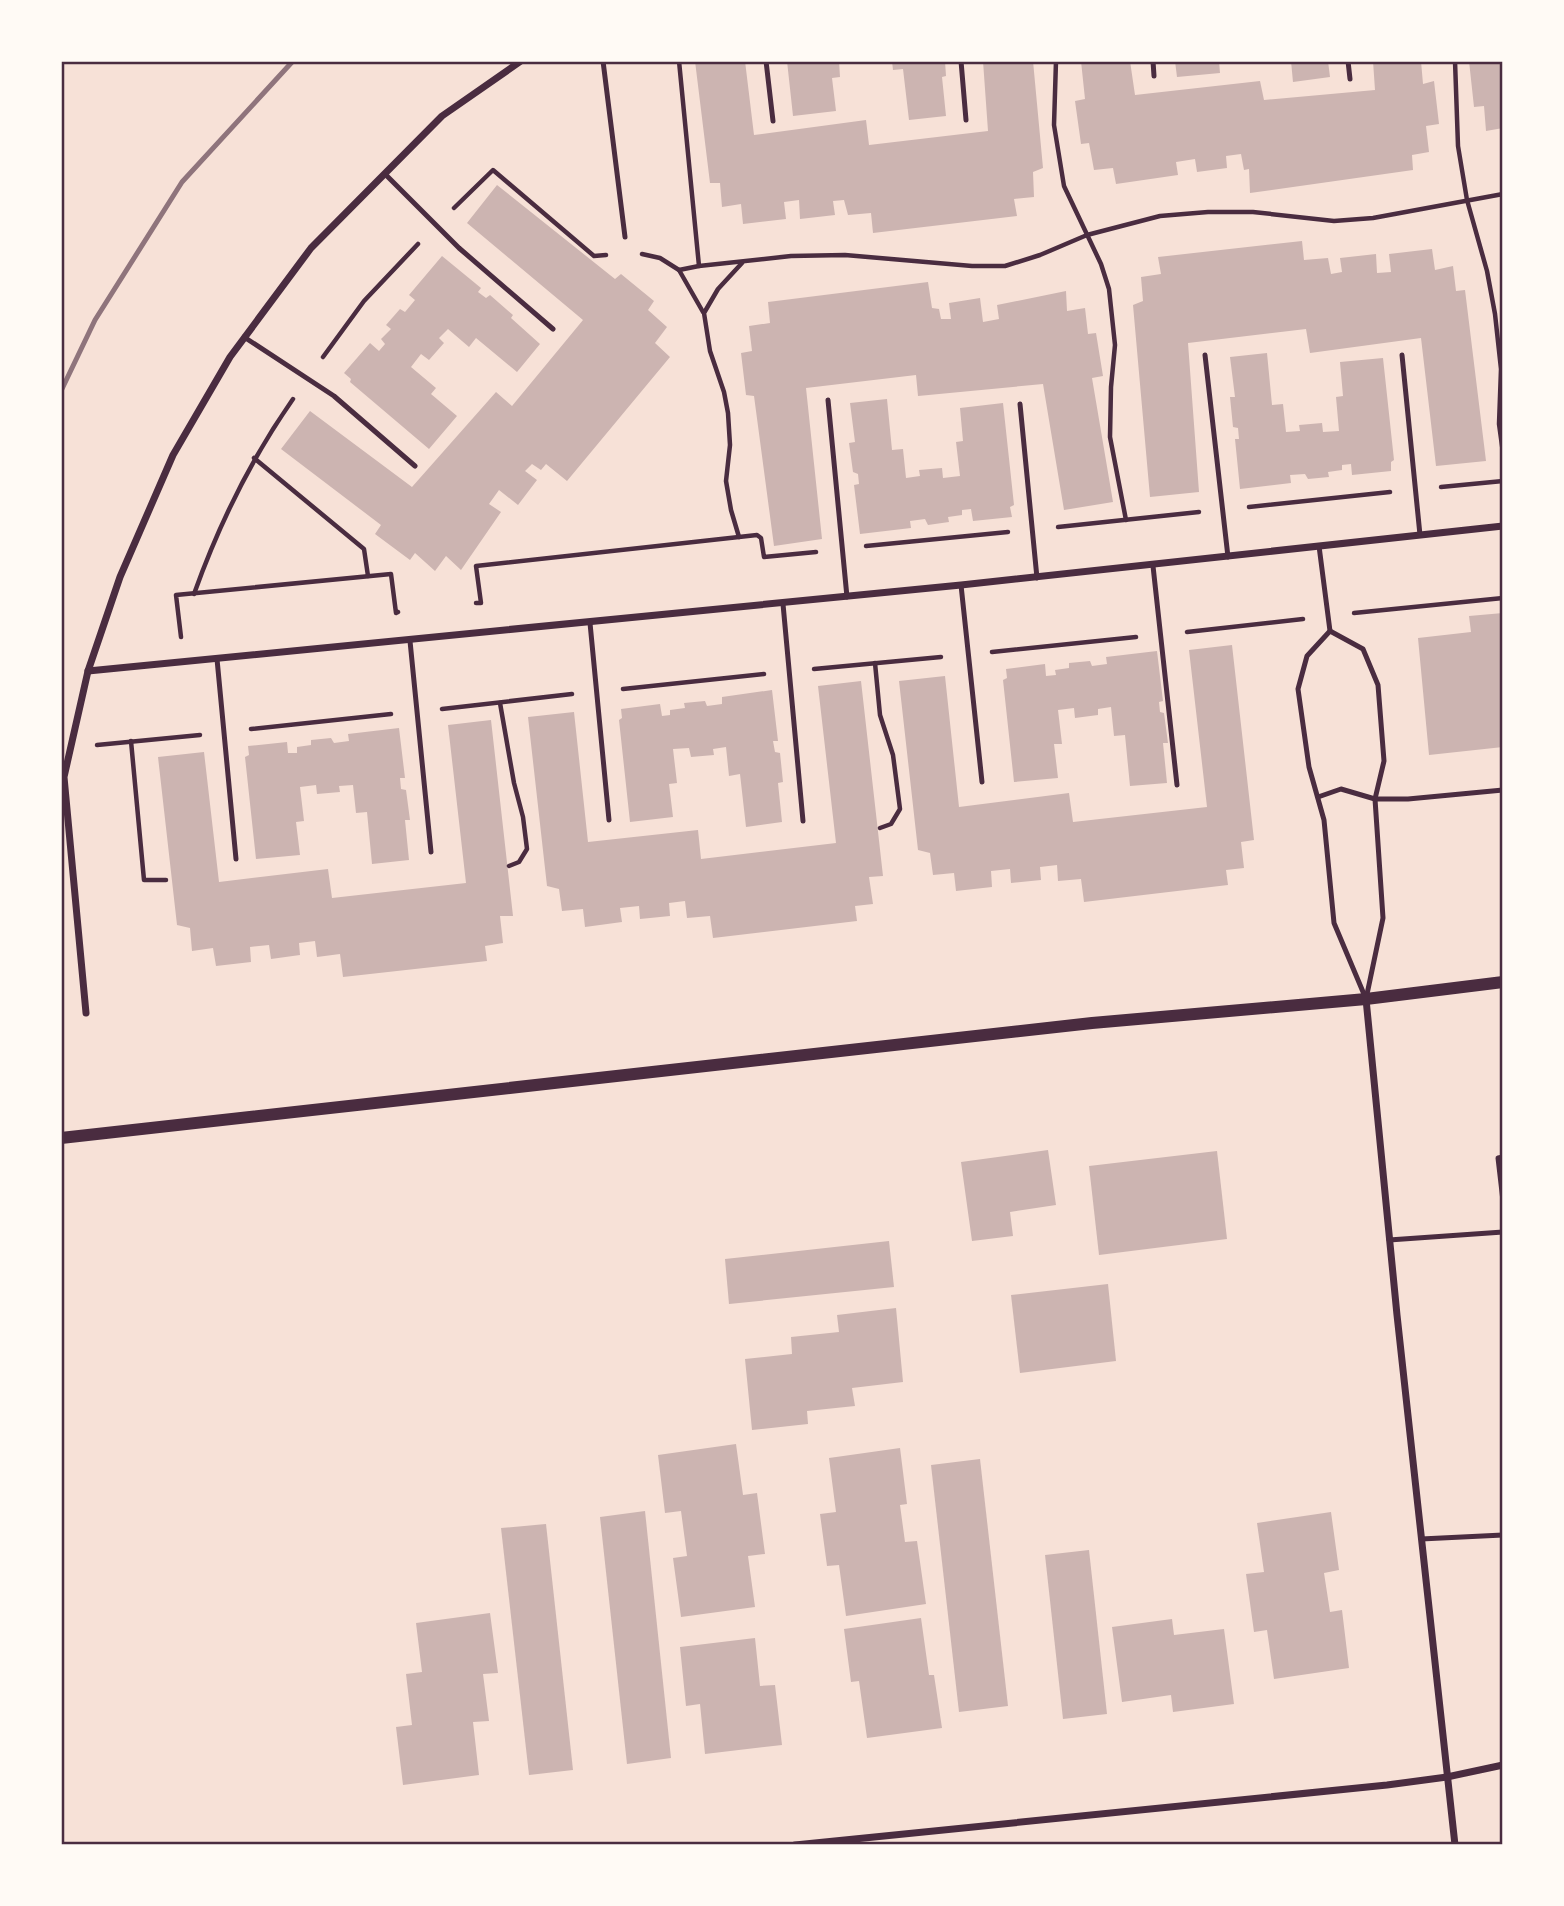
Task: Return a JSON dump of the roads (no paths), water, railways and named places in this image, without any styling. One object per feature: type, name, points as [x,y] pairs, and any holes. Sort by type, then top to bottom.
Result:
[{"type":"street","points":[[86,1013],[64,777],[88,671],[120,578],[173,455],[230,357],[311,248],[442,116],[521,61]]},
{"type":"street","points":[[88,671],[1037,578],[1503,526]]},
{"type":"street","points":[[61,1138],[1092,1023],[1366,999],[1503,982]]},
{"type":"street","points":[[1366,999],[1389,1240],[1455,1845]]},
{"type":"street","points":[[795,1845],[1387,1785],[1447,1777],[1503,1765]]},
{"type":"lane","points":[[603,61],[625,237]]},
{"type":"lane","points":[[766,61],[773,121]]},
{"type":"lane","points":[[961,61],[967,120]]},
{"type":"lane","points":[[1153,61],[1154,76]]},
{"type":"lane","points":[[1348,61],[1350,79]]},
{"type":"lane","points":[[385,174],[459,248],[553,329]]},
{"type":"lane","points":[[244,337],[334,396],[415,466]]},
{"type":"lane","points":[[1205,355],[1228,557]]},
{"type":"lane","points":[[1402,355],[1420,535]]},
{"type":"lane","points":[[828,400],[847,597]]},
{"type":"lane","points":[[1020,404],[1037,578]]},
{"type":"lane","points":[[1319,546],[1330,631],[1307,656],[1298,689],[1310,767],[1324,820],[1334,923],[1366,999]]},
{"type":"lane","points":[[1153,566],[1177,785]]},
{"type":"lane","points":[[961,585],[982,782]]},
{"type":"lane","points":[[783,604],[803,821]]},
{"type":"lane","points":[[590,622],[609,820]]},
{"type":"lane","points":[[1330,631],[1363,649],[1378,685],[1384,761],[1375,799],[1383,918],[1366,999]]},
{"type":"lane","points":[[410,641],[431,852]]},
{"type":"lane","points":[[217,659],[236,859]]},
{"type":"lane","points":[[1318,797],[1341,789],[1375,799],[1408,799],[1503,790]]},
{"type":"lane","points":[[1503,1157],[1498,1158],[1503,1201]]},
{"type":"lane","points":[[1389,1240],[1503,1232]]},
{"type":"lane","points":[[1421,1539],[1503,1535]]},
{"type":"railway","points":[[61,391],[95,320],[182,182],[293,61]]}]
